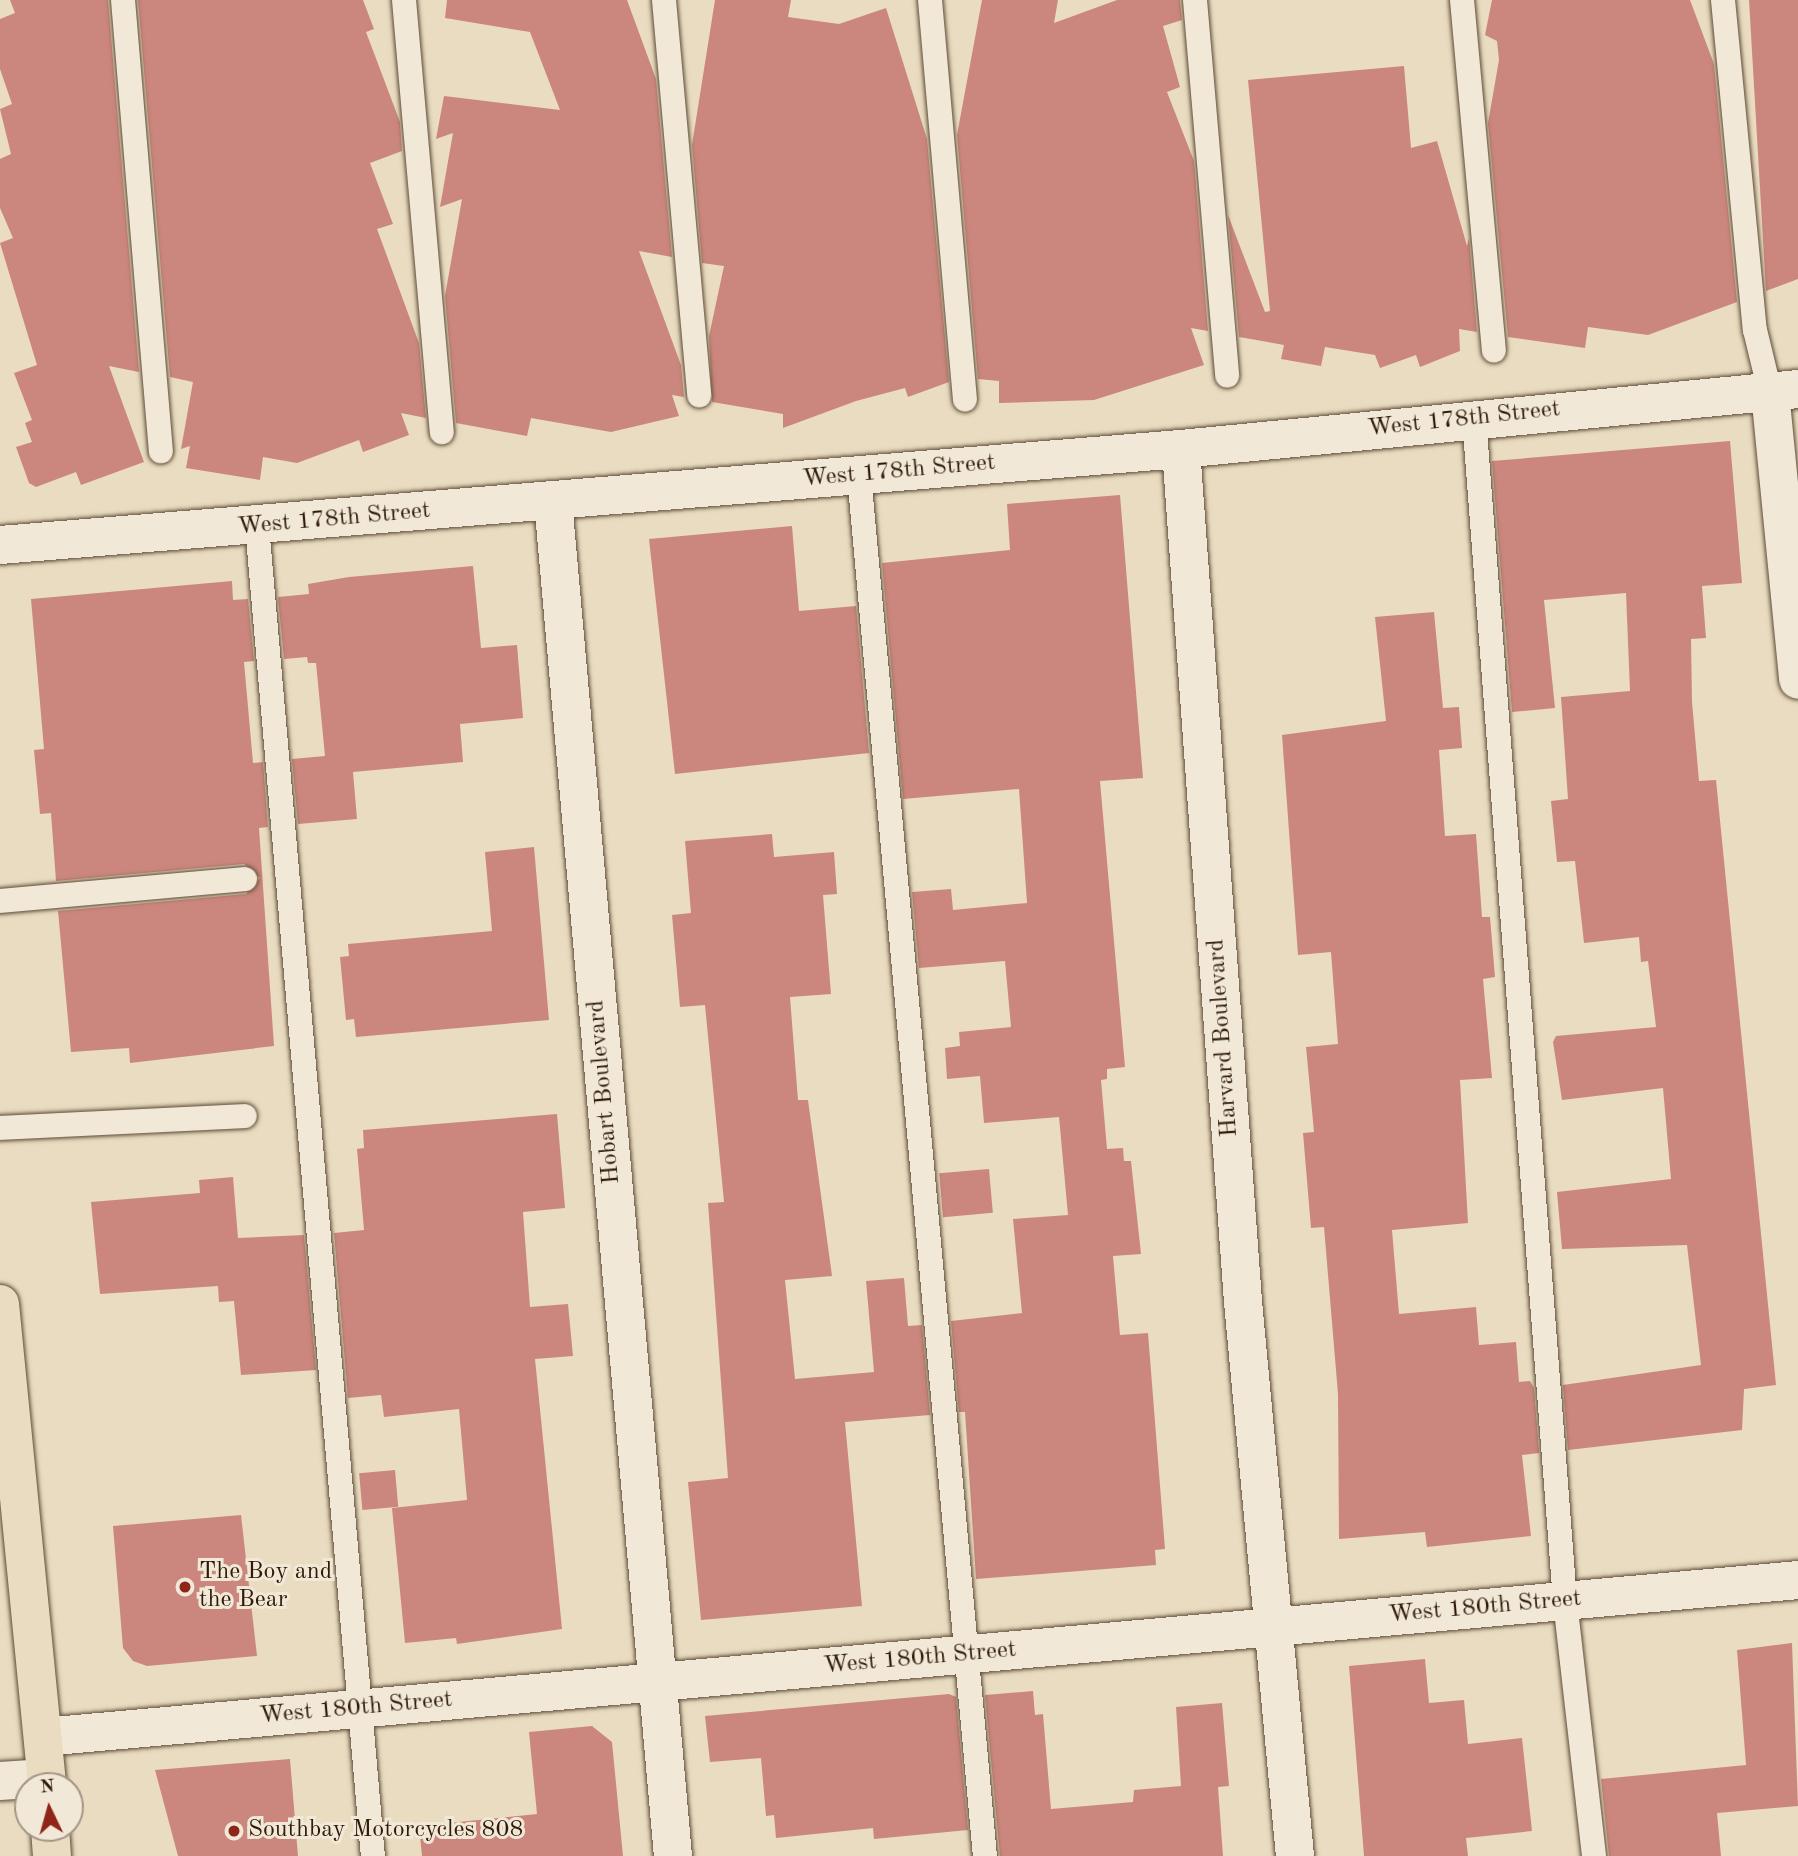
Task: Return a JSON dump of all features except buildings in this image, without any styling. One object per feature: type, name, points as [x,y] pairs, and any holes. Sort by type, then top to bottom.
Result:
[{"type":"main road","points":[[0,1304],[6,1429],[46,1772]]},
{"type":"street","name":"West 178th Street","points":[[0,545],[1181,449],[1474,418],[1784,390]]},
{"type":"street","points":[[1784,390],[1798,680]]},
{"type":"street","name":"Harvard Boulevard","points":[[1181,449],[1243,1302],[1295,1856]]},
{"type":"street","name":"Hobart Boulevard","points":[[553,501],[673,1856]]},
{"type":"street","name":"West 180th Street","points":[[43,1737],[1798,1580]]},
{"type":"lane","points":[[122,0],[161,450]]},
{"type":"lane","points":[[404,0],[442,432]]},
{"type":"lane","points":[[664,0],[699,394]]},
{"type":"lane","points":[[930,0],[965,399]]},
{"type":"lane","points":[[1195,0],[1227,376]]},
{"type":"lane","points":[[1461,0],[1494,351]]},
{"type":"lane","points":[[1723,0],[1755,330],[1784,390]]},
{"type":"lane","points":[[1474,418],[1565,1601],[1594,1856]]},
{"type":"lane","points":[[859,475],[969,1654],[985,1856]]},
{"type":"lane","points":[[257,526],[373,1856]]},
{"type":"lane","points":[[0,901],[245,879]]},
{"type":"lane","points":[[0,1128],[245,1116]]},
{"type":"place","name":"The Boy and the Bear","points":[[185,1587]]},
{"type":"place","name":"Southbay Motorcycles 808","points":[[234,1831]]}]
